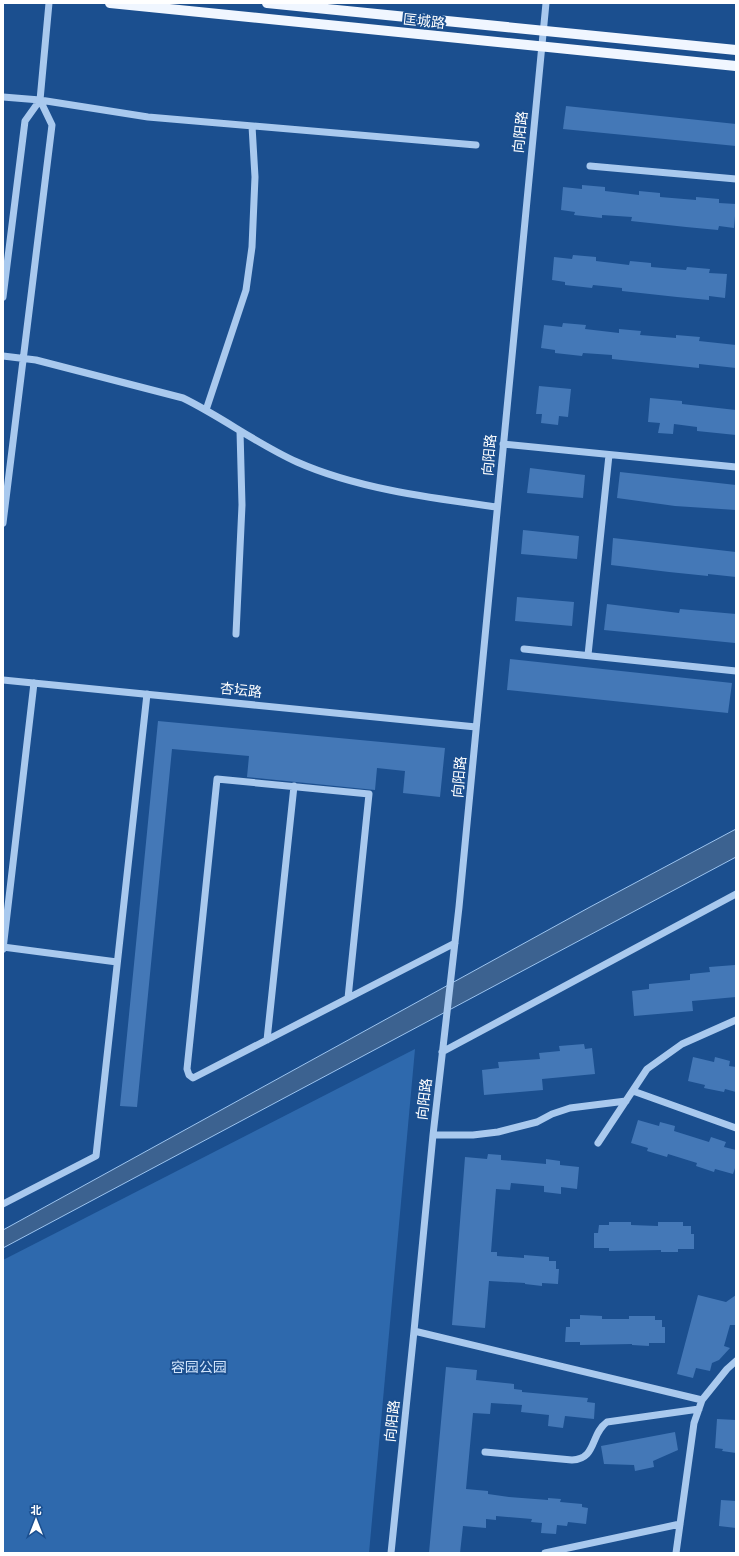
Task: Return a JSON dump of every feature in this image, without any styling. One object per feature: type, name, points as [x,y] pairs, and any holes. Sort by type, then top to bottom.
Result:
[{"type":"main road","name":"匡城路","points":[[110,3],[736,66]]},
{"type":"main road","name":"匡城路","points":[[267,3],[736,50]]},
{"type":"street","points":[[3,523],[52,124],[40,100],[49,3]]},
{"type":"street","name":"向阳路","points":[[391,1553],[433,1135],[455,943],[546,3]]},
{"type":"street","points":[[3,98],[40,100],[148,116],[476,145]]},
{"type":"street","points":[[3,297],[24,121],[40,100]]},
{"type":"street","points":[[206,410],[246,290],[252,247],[256,177],[252,126]]},
{"type":"street","points":[[590,166],[736,179]]},
{"type":"street","points":[[3,356],[36,360],[183,398],[206,410],[265,446],[297,462],[330,474],[354,481],[434,498],[497,507]]},
{"type":"street","points":[[236,634],[242,505],[240,431]]},
{"type":"street","points":[[503,444],[736,467]]},
{"type":"street","points":[[588,655],[609,455]]},
{"type":"street","points":[[524,649],[736,671]]},
{"type":"street","name":"杏坛路","points":[[3,680],[476,727]]},
{"type":"street","points":[[34,683],[3,948],[117,962]]},
{"type":"street","points":[[3,1204],[96,1156],[147,694]]},
{"type":"street","points":[[348,998],[369,794],[217,779],[187,1069],[189,1075],[193,1078],[455,943]]},
{"type":"street","points":[[267,1040],[294,786]]},
{"type":"street","points":[[442,1052],[736,894]]},
{"type":"street","points":[[598,1143],[647,1069],[682,1044],[736,1020]]},
{"type":"street","points":[[633,1091],[736,1128]]},
{"type":"street","points":[[433,1135],[472,1135],[498,1132],[537,1122],[552,1114],[570,1108],[626,1101]]},
{"type":"street","points":[[414,1331],[702,1400]]},
{"type":"street","points":[[676,1553],[694,1423],[702,1400],[727,1369],[736,1361]]},
{"type":"street","points":[[486,1452],[581,1460],[588,1454],[600,1426],[607,1422],[699,1409]]},
{"type":"street","points":[[545,1553],[680,1524]]},
{"type":"green space","name":"容园公园","points":[[415,1049],[369,1553],[3,1553],[3,1260]]},
{"type":"shaded area","points":[[736,829],[736,857],[3,1248],[3,1230],[590,907]]},
{"type":"building","points":[[566,106],[736,124],[736,146],[563,129]]},
{"type":"building","points":[[582,185],[605,187],[605,191],[639,195],[639,191],[660,193],[660,197],[696,200],[696,197],[719,199],[719,203],[736,204],[734,228],[719,226],[718,230],[686,227],[631,221],[632,217],[602,215],[602,218],[574,215],[575,212],[561,210],[563,187],[582,189]]},
{"type":"building","points":[[573,255],[596,257],[596,261],[629,265],[630,261],[651,263],[651,267],[686,270],[687,267],[710,269],[709,273],[727,274],[725,298],[709,296],[709,300],[677,297],[622,291],[622,288],[593,285],[592,288],[565,285],[565,282],[552,280],[554,257],[572,259]]},
{"type":"building","points":[[563,323],[586,325],[585,329],[619,333],[619,329],[641,331],[640,335],[676,338],[676,335],[700,337],[699,341],[736,345],[736,368],[699,364],[699,368],[612,359],[612,355],[583,353],[582,356],[555,353],[555,350],[541,348],[544,325],[562,327]]},
{"type":"building","points":[[539,386],[571,389],[568,417],[559,416],[558,425],[541,423],[542,414],[536,414]]},
{"type":"building","points":[[650,398],[682,401],[682,404],[736,410],[736,435],[697,431],[697,427],[674,424],[673,434],[658,433],[660,423],[648,422]]},
{"type":"building","points":[[530,468],[585,475],[583,498],[527,493]]},
{"type":"building","points":[[620,472],[736,485],[736,510],[675,506],[617,498]]},
{"type":"building","points":[[523,530],[579,536],[577,559],[521,554]]},
{"type":"building","points":[[613,538],[736,552],[736,577],[708,574],[708,576],[611,565]]},
{"type":"building","points":[[517,597],[574,602],[572,626],[515,621]]},
{"type":"building","points":[[607,604],[679,613],[680,609],[736,614],[735,643],[604,630]]},
{"type":"building","points":[[510,659],[732,683],[728,713],[507,690]]},
{"type":"building","points":[[158,721],[445,748],[440,797],[403,793],[405,771],[377,768],[375,790],[247,777],[249,756],[172,749],[137,1107],[120,1106]]},
{"type":"building","points":[[735,965],[736,997],[692,1001],[693,1011],[634,1016],[632,991],[649,989],[649,984],[690,980],[690,974],[710,972],[709,967]]},
{"type":"building","points":[[584,1044],[585,1049],[592,1048],[595,1074],[542,1079],[543,1090],[484,1095],[482,1070],[499,1068],[498,1062],[540,1059],[539,1053],[560,1051],[559,1046]]},
{"type":"building","points":[[693,1057],[714,1062],[715,1057],[730,1061],[729,1066],[736,1067],[736,1092],[725,1089],[724,1092],[704,1088],[705,1085],[688,1081]]},
{"type":"building","points":[[638,1120],[659,1126],[660,1122],[675,1126],[674,1131],[709,1142],[711,1137],[726,1142],[724,1147],[736,1150],[736,1165],[733,1174],[715,1169],[714,1172],[696,1166],[697,1163],[668,1154],[667,1157],[647,1151],[648,1148],[631,1143]]},
{"type":"building","points":[[488,1154],[501,1155],[501,1160],[546,1164],[546,1159],[560,1161],[560,1165],[579,1167],[577,1189],[561,1187],[561,1194],[544,1192],[544,1186],[511,1183],[510,1190],[496,1189],[491,1252],[497,1252],[497,1256],[524,1258],[524,1255],[549,1257],[549,1261],[556,1261],[556,1269],[559,1269],[558,1284],[542,1283],[542,1286],[525,1283],[489,1281],[485,1328],[452,1325],[465,1157],[487,1159]]},
{"type":"building","points":[[609,1222],[631,1222],[631,1225],[658,1226],[658,1222],[683,1222],[683,1226],[691,1226],[691,1234],[694,1234],[694,1249],[678,1249],[678,1252],[661,1252],[661,1250],[609,1251],[609,1248],[594,1248],[594,1233],[598,1233],[599,1225],[609,1225]]},
{"type":"building","points":[[698,1295],[726,1302],[736,1295],[736,1325],[730,1325],[724,1346],[730,1348],[719,1360],[712,1363],[710,1371],[696,1368],[693,1378],[677,1374]]},
{"type":"building","points":[[580,1315],[602,1316],[602,1319],[629,1319],[629,1316],[655,1316],[655,1320],[662,1320],[662,1327],[665,1327],[665,1343],[649,1343],[649,1346],[632,1344],[580,1345],[580,1342],[565,1342],[566,1327],[570,1327],[570,1319],[580,1319]]},
{"type":"building","points":[[446,1367],[477,1370],[476,1380],[514,1384],[514,1389],[522,1390],[522,1392],[588,1398],[587,1402],[595,1403],[594,1419],[565,1416],[563,1428],[548,1426],[549,1415],[521,1412],[522,1405],[491,1403],[490,1414],[473,1413],[466,1489],[488,1491],[488,1494],[509,1497],[548,1500],[548,1498],[561,1499],[560,1502],[582,1504],[582,1507],[588,1508],[586,1524],[568,1522],[567,1526],[557,1525],[556,1534],[541,1533],[542,1523],[531,1522],[532,1519],[496,1516],[496,1520],[486,1519],[486,1528],[463,1526],[460,1553],[429,1553]]},
{"type":"building","points":[[717,1419],[736,1420],[736,1453],[722,1451],[723,1449],[715,1448]]},
{"type":"building","points":[[675,1432],[678,1450],[653,1461],[654,1467],[635,1471],[634,1465],[604,1464],[601,1446]]},
{"type":"building","points":[[721,1500],[736,1501],[736,1528],[719,1526]]}]
